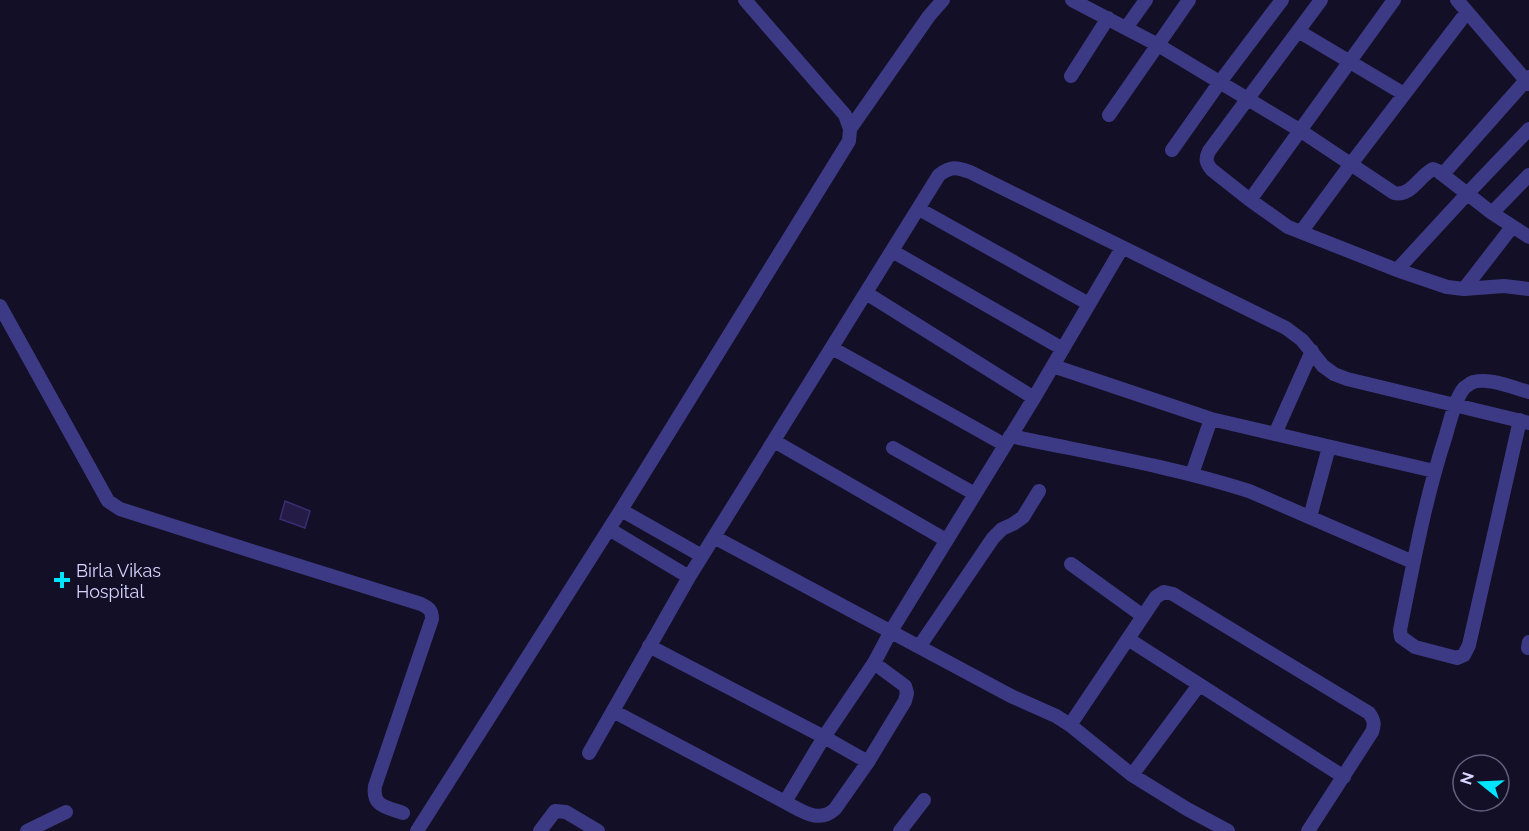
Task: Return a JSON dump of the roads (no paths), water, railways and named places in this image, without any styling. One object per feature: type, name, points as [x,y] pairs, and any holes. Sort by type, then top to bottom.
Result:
[{"type":"street","points":[[417,831],[621,510],[849,141],[850,129],[845,115],[745,0]]},
{"type":"street","points":[[850,129],[929,16],[943,0]]},
{"type":"street","points":[[1072,0],[1158,45],[1220,82],[1301,131],[1386,189],[1399,195],[1406,193],[1433,169],[1443,174],[1492,213],[1523,230],[1464,289]]},
{"type":"street","points":[[1126,28],[1146,0]]},
{"type":"street","points":[[1109,115],[1190,0]]},
{"type":"street","points":[[1172,150],[1282,0]]},
{"type":"street","points":[[1321,0],[1209,151],[1206,164],[1288,227],[1398,270],[1447,287],[1464,289],[1504,286],[1529,289]]},
{"type":"street","points":[[1250,200],[1394,0]]},
{"type":"street","points":[[1443,174],[1528,80],[1457,0]]},
{"type":"street","points":[[1301,232],[1467,12]]},
{"type":"street","points":[[1071,76],[1108,18]]},
{"type":"street","points":[[1298,31],[1404,94]]},
{"type":"street","points":[[1398,270],[1529,129]]},
{"type":"street","points":[[589,753],[689,577],[939,175],[948,168],[970,172],[1286,328],[1302,340],[1323,366],[1334,374],[1347,379],[1455,406],[1524,422],[1469,645],[1464,656],[1457,658],[1415,647],[1401,637],[1400,630],[1434,471],[1455,406],[1464,388],[1479,380],[1529,392]]},
{"type":"street","points":[[1492,213],[1529,175]]},
{"type":"street","points":[[919,208],[1089,304]]},
{"type":"street","points":[[785,802],[824,737],[874,663],[891,631],[1034,398],[1122,248]]},
{"type":"street","points":[[892,251],[1063,349]]},
{"type":"street","points":[[866,293],[1034,398]]},
{"type":"street","points":[[0,306],[108,501],[120,509],[429,607],[432,619],[375,786],[374,794],[381,805],[403,813]]},
{"type":"street","points":[[832,348],[1008,441],[1192,474],[1249,491],[1413,562]]},
{"type":"street","points":[[1275,434],[1312,351]]},
{"type":"street","points":[[1053,366],[1211,418],[1434,471]]},
{"type":"street","points":[[1192,474],[1211,418]]},
{"type":"street","points":[[774,441],[946,540]]},
{"type":"street","points":[[1310,518],[1329,447]]},
{"type":"street","points":[[893,448],[975,494]]},
{"type":"street","points":[[920,647],[993,538],[1002,529],[1013,525],[1023,517],[1039,491]]},
{"type":"street","points":[[621,510],[702,556]]},
{"type":"street","points":[[609,529],[689,577]]},
{"type":"street","points":[[714,537],[1011,696],[1056,716],[1132,775],[1228,831]]},
{"type":"street","points":[[1071,564],[1143,616]]},
{"type":"street","points":[[1070,725],[1156,597],[1164,592],[1173,594],[1369,713],[1374,720],[1372,732],[1308,831]]},
{"type":"street","points":[[1128,639],[1344,777]]},
{"type":"street","points":[[650,646],[868,762]]},
{"type":"street","points":[[613,711],[811,815],[829,815],[868,762],[905,700],[907,693],[905,686],[874,663]]},
{"type":"street","points":[[1132,775],[1199,685]]},
{"type":"street","points":[[900,831],[924,800]]},
{"type":"street","points":[[540,831],[555,811],[566,812],[598,831]]},
{"type":"street","points":[[27,831],[66,812]]},
{"type":"place","name":"Birla Vikas Hospital","points":[[62,580]]}]
